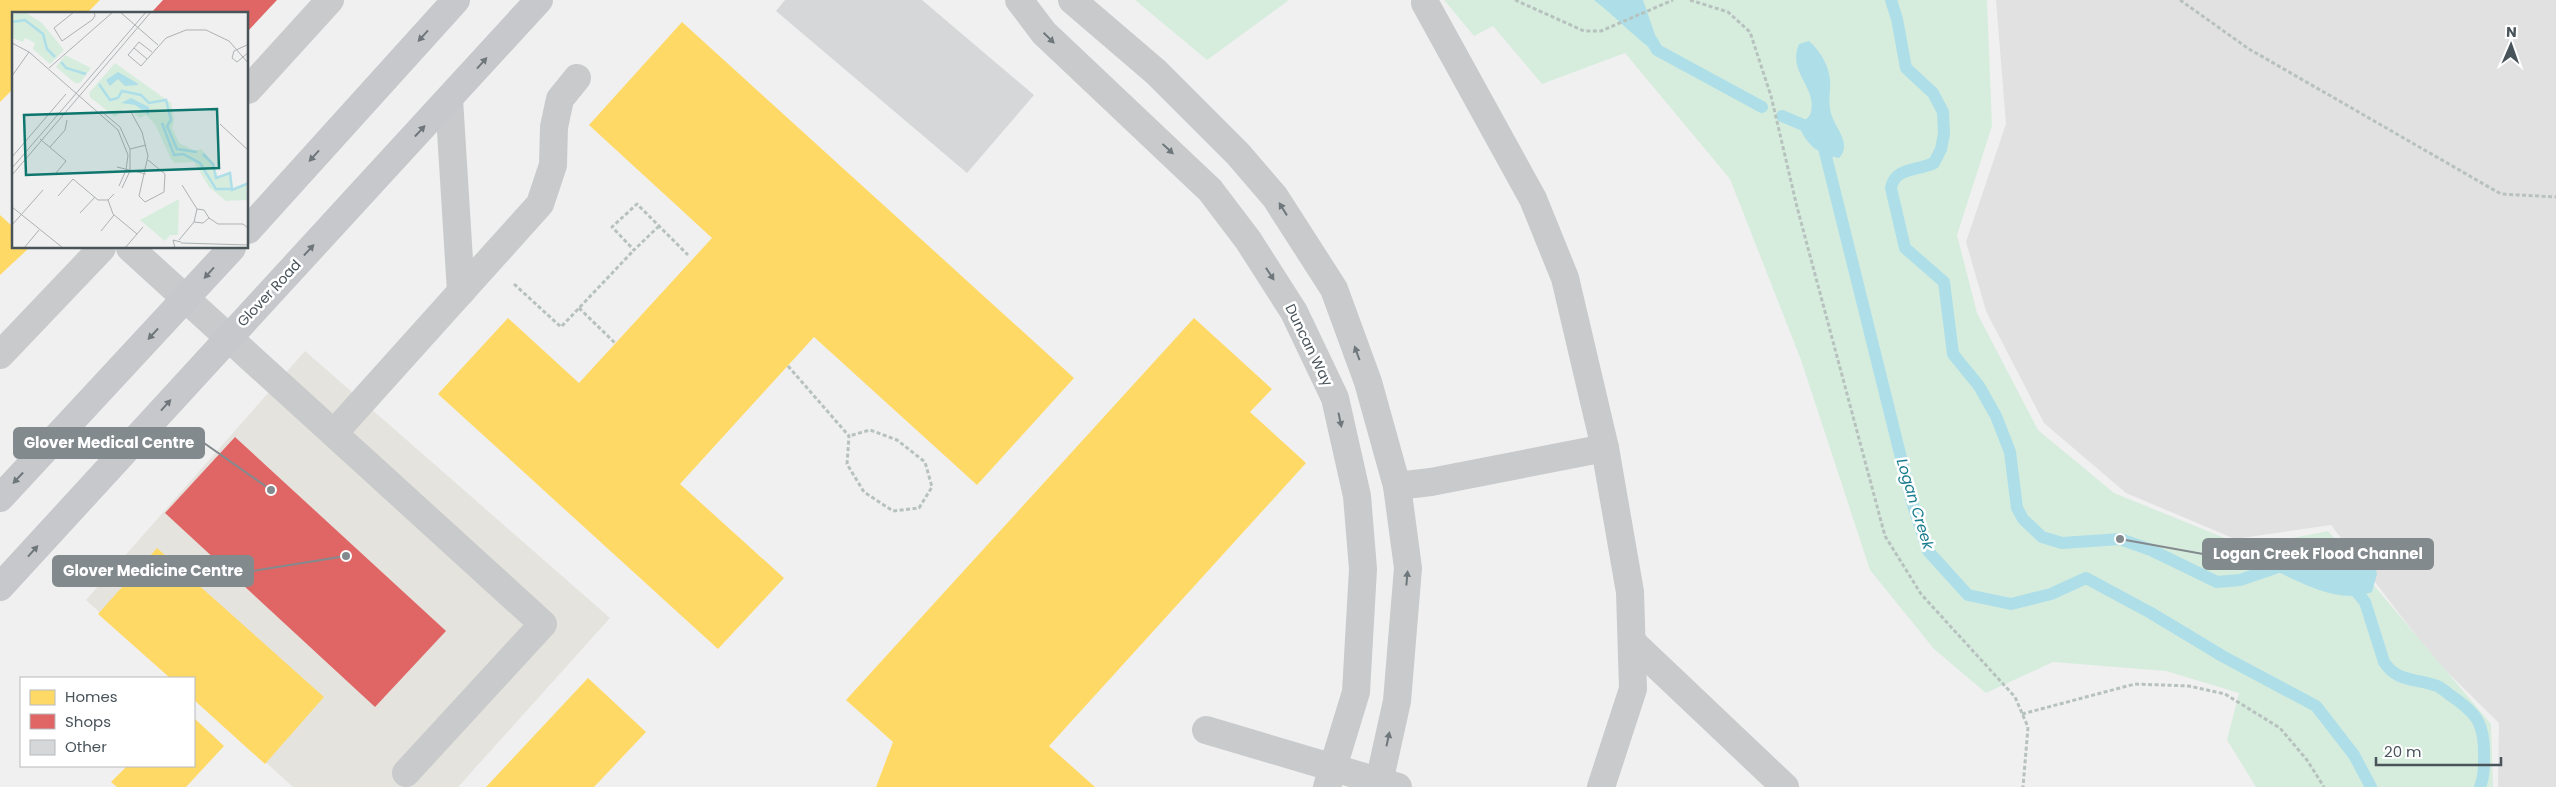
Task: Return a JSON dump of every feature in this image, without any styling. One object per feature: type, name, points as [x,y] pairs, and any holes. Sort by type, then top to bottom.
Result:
[{"type":"main road","points":[[249,229],[456,0]]},
{"type":"main road","name":"Glover Road","points":[[0,587],[539,0]]},
{"type":"main road","points":[[0,498],[231,249]]},
{"type":"street","points":[[249,89],[330,0]]},
{"type":"street","name":"Duncan Way","points":[[1019,0],[1044,33],[1210,190],[1248,240],[1294,312],[1335,398],[1357,496],[1363,569],[1356,692],[1330,778]]},
{"type":"street","points":[[1072,0],[1156,72],[1238,154],[1276,197],[1334,288],[1368,382],[1397,486],[1408,568],[1397,701],[1385,786],[1330,778],[1206,730]]},
{"type":"street","points":[[1425,4],[1533,199],[1565,278],[1605,448],[1630,592],[1633,689],[1601,787]]},
{"type":"street","points":[[334,433],[540,204],[552,165],[554,127],[560,99],[577,78]]},
{"type":"street","points":[[449,99],[461,292]]},
{"type":"street","points":[[0,355],[101,249]]},
{"type":"street","points":[[131,249],[543,624],[406,773]]},
{"type":"street","points":[[1397,486],[1431,482],[1605,448]]},
{"type":"street","points":[[1632,642],[1785,787]]},
{"type":"path","points":[[1515,0],[1584,31],[1593,32],[1609,28],[1674,0]]},
{"type":"path","points":[[1690,0],[1728,12],[1750,32],[1771,96],[1797,206],[1885,536],[1921,594],[2015,697],[2028,727],[2023,787]]},
{"type":"path","points":[[2180,0],[2249,49],[2501,194],[2556,196]]},
{"type":"path","points":[[634,250],[612,227],[637,204],[688,255]]},
{"type":"path","points":[[489,261],[561,327],[659,226]]},
{"type":"path","points":[[579,308],[615,344]]},
{"type":"path","points":[[788,366],[849,436],[846,464],[864,492],[893,511],[920,508],[932,487],[925,462],[897,440],[870,430],[849,436]]},
{"type":"path","points":[[2022,714],[2135,684],[2189,686],[2225,694],[2280,728],[2307,760],[2324,787]]},
{"type":"shaded area","points":[[1996,0],[2556,0],[2556,787],[2498,787],[2499,723],[2435,660],[2331,525],[2235,539],[2126,493],[2044,423],[1986,311],[1966,242],[2006,124]]},
{"type":"shaded area","points":[[305,351],[610,618],[458,787],[293,787],[195,698],[195,677],[172,677],[86,600]]},
{"type":"green space","points":[[1135,0],[1289,0],[1207,60]]},
{"type":"green space","points":[[1444,0],[1987,0],[1992,126],[1957,235],[1977,313],[2038,430],[2114,493],[2247,547],[2328,531],[2491,724],[2493,787],[2256,787],[2227,740],[2239,693],[2166,671],[2053,662],[1986,693],[1934,649],[1870,570],[1801,360],[1730,179],[1625,53],[1542,84],[1493,26],[1474,36]]},
{"type":"water","points":[[1594,0],[1643,0],[1661,52],[1658,54],[1650,48]]},
{"type":"water","points":[[1809,41],[1822,56],[1828,69],[1830,78],[1830,109],[1844,146],[1839,158],[1825,154],[1815,148],[1806,139],[1799,127],[1810,114],[1812,103],[1799,71],[1796,54],[1799,44]]},
{"type":"water","points":[[2289,538],[2323,538],[2364,551],[2374,561],[2377,574],[2372,592],[2348,596],[2321,591],[2273,569],[2270,559],[2272,548]]},
{"type":"building: Homes","points":[[0,0],[100,0],[88,12],[12,12],[12,90],[0,102]]},
{"type":"building: Homes","points":[[682,22],[1074,378],[977,485],[814,337],[680,484],[784,578],[718,649],[438,394],[508,318],[579,383],[712,238],[589,125]]},
{"type":"building: Homes","points":[[0,215],[12,226],[12,249],[28,249],[0,275]]},
{"type":"building: Homes","points":[[1194,318],[1272,389],[1250,412],[1306,463],[1049,746],[1095,787],[876,787],[893,742],[846,700]]},
{"type":"building: Homes","points":[[157,548],[324,697],[265,764],[195,701],[195,677],[169,677],[98,614]]},
{"type":"building: Homes","points":[[588,678],[646,732],[594,787],[486,787]]},
{"type":"building: Homes","points":[[195,719],[224,746],[186,787],[117,787],[111,782],[126,767],[195,767]]},
{"type":"building: Shops","points":[[163,0],[277,0],[249,30],[249,12],[152,12]]},
{"type":"building: Shops","points":[[235,437],[446,631],[375,707],[165,513]]},
{"type":"building: Other","points":[[785,0],[922,0],[1034,95],[967,173],[776,11]]},
{"type":"waterway","points":[[1891,0],[1897,19],[1906,68],[1933,93],[1943,112],[1944,134],[1941,149],[1934,163],[1902,173],[1893,181],[1891,188],[1905,248],[1944,282],[1953,354],[1979,386],[1996,416],[2010,452],[2017,508],[2023,519],[2042,537],[2062,543],[2120,539],[2151,550],[2217,582],[2240,580],[2287,564]]},
{"type":"waterway","points":[[1652,41],[1657,50],[1762,107]]},
{"type":"waterway","name":"Logan Creek","points":[[1782,116],[1820,132],[1912,502],[1928,551],[1968,595],[2011,604],[2051,594],[2086,578],[2151,613],[2224,657],[2316,706],[2354,755],[2371,787]]},
{"type":"waterway","points":[[2350,584],[2365,602],[2384,662],[2389,668],[2400,676],[2440,688],[2467,708],[2478,720],[2484,746],[2484,772],[2480,787]]},
{"type":"place","name":"Glover Medical Centre","points":[[271,490]]},
{"type":"place","name":"Logan Creek Flood Channel","points":[[2120,539]]},
{"type":"place","name":"Glover Medicine Centre","points":[[346,556]]}]
